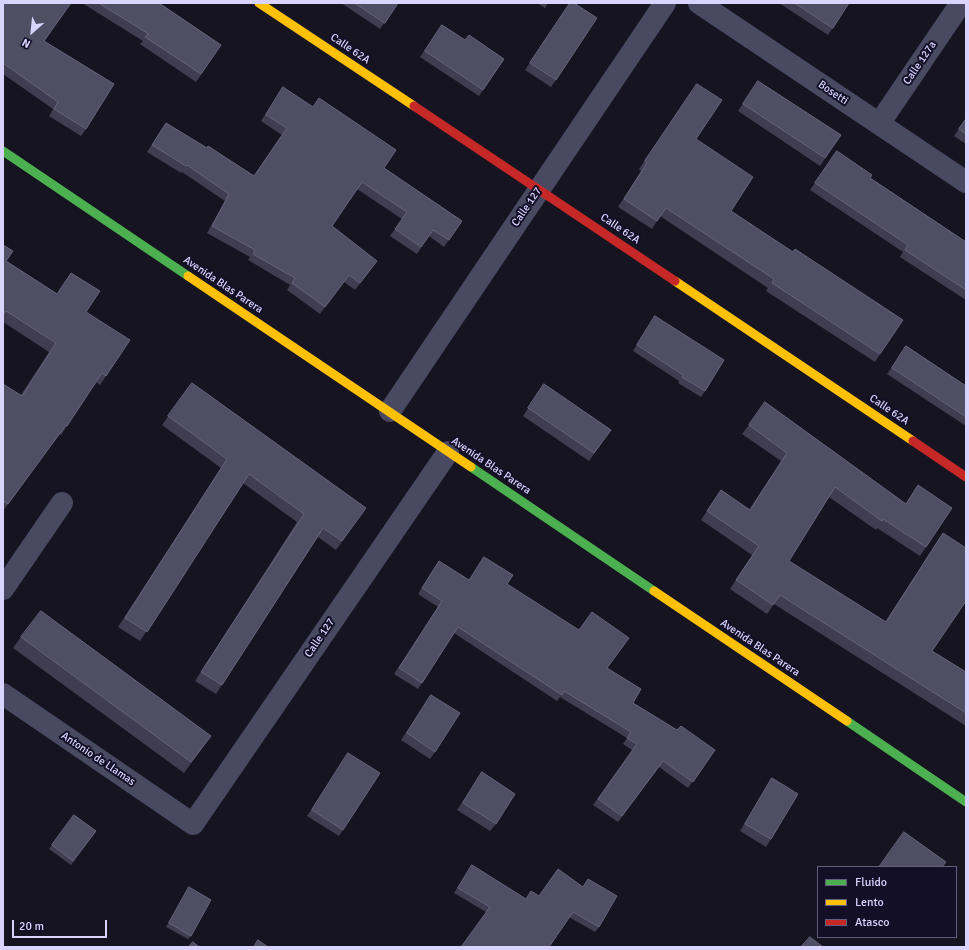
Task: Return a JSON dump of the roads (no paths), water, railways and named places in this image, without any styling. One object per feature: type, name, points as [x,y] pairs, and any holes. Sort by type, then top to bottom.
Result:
[{"type":"main road","name":"Calle 62A","points":[[259,3],[966,476]]},
{"type":"main road","name":"Avenida Blas Parera","points":[[3,151],[390,411],[448,452],[966,802]]},
{"type":"street","name":"Calle 127","points":[[390,411],[664,3]]},
{"type":"street","name":"Bosetti","points":[[699,3],[966,182]]},
{"type":"street","name":"Calle 127a","points":[[879,124],[961,3]]},
{"type":"street","name":"Calle 127","points":[[193,824],[448,452]]},
{"type":"street","points":[[3,589],[62,503]]},
{"type":"street","name":"Antonio de Llamas","points":[[3,694],[193,824]]}]
